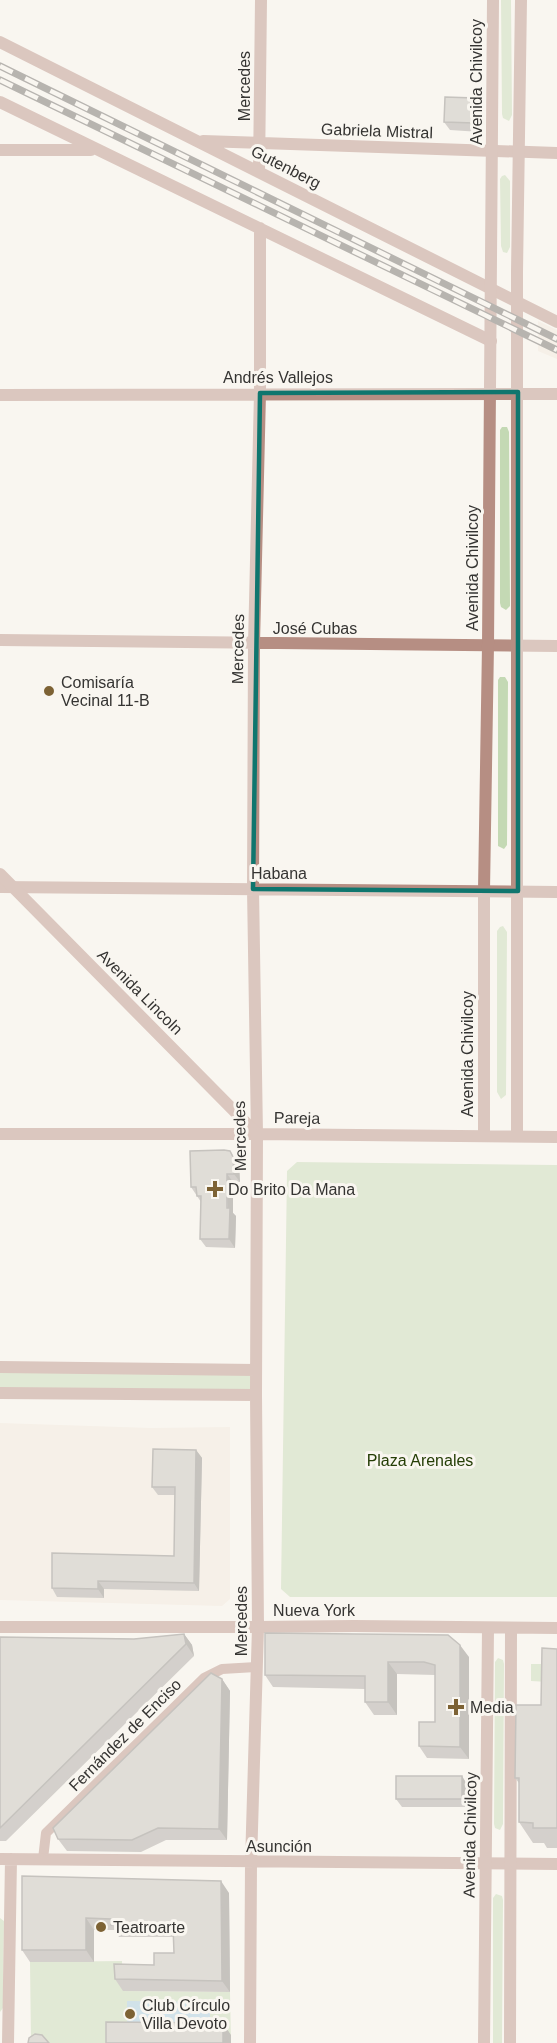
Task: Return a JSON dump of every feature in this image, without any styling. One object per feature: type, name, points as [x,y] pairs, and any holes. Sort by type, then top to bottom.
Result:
[{"type":"street","name":"Mercedes","points":[[260,172],[261,0]]},
{"type":"street","name":"Avenida Chivilcoy","points":[[484,1136],[484,891],[492,290],[493,0]]},
{"type":"street","points":[[517,1136],[520,0]]},
{"type":"street","name":"Gutenberg","points":[[0,42],[557,322]]},
{"type":"street","points":[[0,102],[491,341]]},
{"type":"street","name":"Gabriela Mistral","points":[[195,140],[557,153]]},
{"type":"street","points":[[0,150],[95,150]]},
{"type":"street","name":"Mercedes","points":[[250,2043],[251,1863],[258,1627],[257,1134],[253,890],[260,228]]},
{"type":"street","name":"Andrés Vallejos","points":[[0,395],[518,392],[557,394]]},
{"type":"street","name":"José Cubas","points":[[0,640],[557,646]]},
{"type":"street","name":"Avenida Lincoln","points":[[0,873],[257,1134]]},
{"type":"street","name":"Habana","points":[[0,887],[557,892]]},
{"type":"street","name":"Pareja","points":[[0,1134],[557,1137]]},
{"type":"street","points":[[0,1367],[256,1370]]},
{"type":"street","points":[[0,1393],[256,1395]]},
{"type":"street","name":"Nueva York","points":[[0,1627],[289,1625],[557,1629]]},
{"type":"street","name":"Avenida Chivilcoy","points":[[484,2043],[488,1628]]},
{"type":"street","points":[[510,2043],[509,1863],[512,1628]]},
{"type":"street","name":"Fernández de Enciso","points":[[43,1859],[46,1833],[204,1678],[222,1669],[257,1668]]},
{"type":"street","points":[[6,1859],[6,2035]]},
{"type":"street","name":"Asunción","points":[[6,1859],[557,1864]]},
{"type":"highlighted area","points":[[518,392],[518,891],[253,889],[260,393]]},
{"type":"shaded area","points":[[538,321],[557,330],[557,359],[538,351]]},
{"type":"shaded area","points":[[0,1423],[151,1428],[230,1427],[230,1599],[222,1606],[0,1600]]},
{"type":"green space","points":[[501,0],[511,0],[512,115],[509,121],[503,118],[502,114]]},
{"type":"green space","points":[[505,175],[510,181],[510,247],[507,253],[503,252],[501,246],[500,179]]},
{"type":"green space","points":[[502,427],[507,427],[509,432],[510,606],[506,610],[501,607],[500,603],[500,430]]},
{"type":"green space","points":[[500,677],[505,677],[508,682],[507,845],[504,849],[498,846],[498,680]]},
{"type":"green space","points":[[503,926],[507,932],[506,1095],[501,1099],[497,1092],[497,931]]},
{"type":"green space","name":"Plaza Arenales","points":[[297,1162],[557,1165],[557,1597],[290,1597],[281,1589],[287,1171]]},
{"type":"green space","points":[[0,1367],[256,1370],[256,1395],[0,1393]]},
{"type":"green space","points":[[542,1654],[557,1654],[548,1682],[531,1681],[531,1664],[542,1664]]},
{"type":"green space","points":[[498,1658],[503,1660],[504,1664],[503,1824],[500,1830],[495,1828],[494,1824],[495,1662]]},
{"type":"green space","points":[[496,1894],[502,1896],[503,1900],[502,2043],[493,2043],[493,1898]]},
{"type":"green space","points":[[0,1918],[4,1921],[3,2008],[0,2012]]},
{"type":"green space","name":"Club Círculo Villa Devoto","points":[[122,1961],[123,1991],[230,1992],[231,2043],[31,2043],[30,1962]]},
{"type":"water","points":[[127,2001],[210,2002],[210,2035],[127,2033]]},
{"type":"building","points":[[445,97],[475,98],[474,123],[444,122]]},
{"type":"building","points":[[190,1151],[230,1151],[233,1157],[234,1174],[227,1174],[227,1208],[230,1208],[229,1239],[200,1239],[201,1196],[197,1196],[196,1187],[191,1187]]},
{"type":"building","points":[[153,1449],[196,1450],[194,1583],[98,1581],[98,1589],[52,1588],[52,1553],[174,1556],[175,1487],[152,1487]]},
{"type":"building","points":[[265,1633],[448,1635],[460,1645],[460,1747],[419,1746],[419,1722],[435,1722],[435,1665],[424,1662],[388,1662],[388,1702],[365,1702],[365,1676],[265,1675]]},
{"type":"building","points":[[184,1634],[186,1644],[0,1828],[0,1637],[134,1639]]},
{"type":"building","points":[[542,1648],[557,1649],[557,1828],[533,1828],[533,1823],[519,1822],[519,1778],[515,1778],[516,1705],[541,1705]]},
{"type":"building","points":[[211,1673],[222,1679],[219,1829],[158,1828],[132,1840],[58,1839],[53,1828]]},
{"type":"building","points":[[396,1776],[462,1776],[462,1799],[396,1799]]},
{"type":"building","points":[[22,1876],[221,1881],[222,1981],[115,1979],[114,1964],[154,1965],[154,1953],[174,1953],[173,1926],[111,1925],[111,1919],[86,1918],[86,1950],[22,1950]]},
{"type":"building","points":[[106,2022],[223,2023],[223,2043],[106,2043]]},
{"type":"building","points":[[35,2034],[42,2035],[49,2043],[28,2043],[29,2038]]},
{"type":"railway","points":[[0,66],[557,339]]},
{"type":"railway","points":[[0,80],[557,350]]},
{"type":"place","name":"Comisaría Vecinal 11-B","points":[[49,691]]},
{"type":"place","name":"Do Brito Da Mana","points":[[215,1189]]},
{"type":"place","name":"Media","points":[[456,1707]]},
{"type":"place","name":"Teatroarte","points":[[101,1927]]},
{"type":"place","name":"Club Círculo Villa Devoto","points":[[130,2014]]}]
